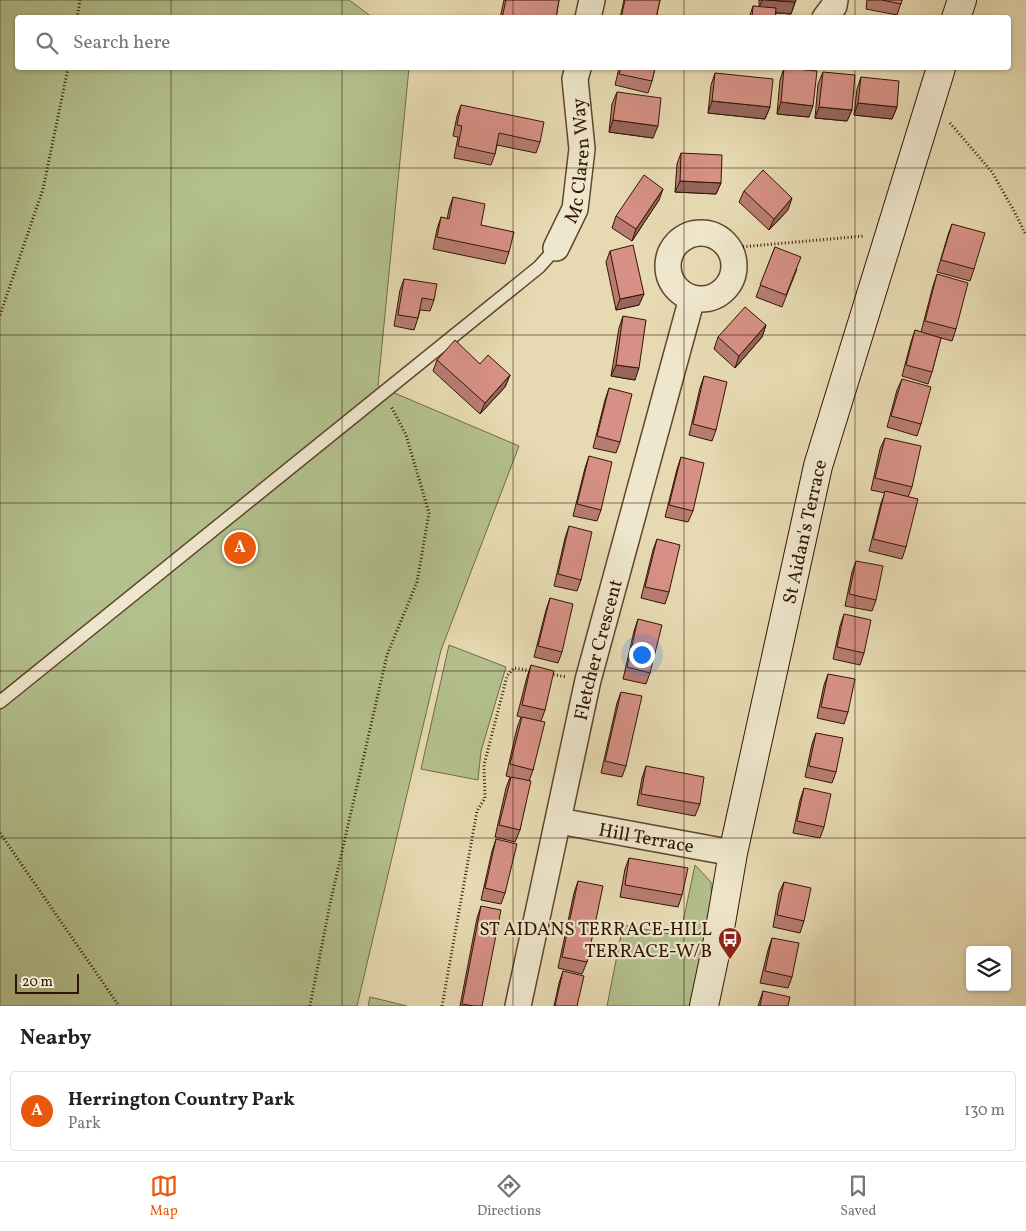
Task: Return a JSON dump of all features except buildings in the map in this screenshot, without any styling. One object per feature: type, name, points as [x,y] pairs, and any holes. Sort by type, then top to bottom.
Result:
[{"type":"main road","points":[[957,15],[962,0]]},
{"type":"main road","name":"St Aidan's Terrace","points":[[704,1006],[733,853],[818,466],[940,70]]},
{"type":"street","points":[[589,15],[592,0]]},
{"type":"street","points":[[827,15],[836,0]]},
{"type":"street","name":"Mc Claren Way","points":[[556,248],[575,209],[582,149],[576,79],[578,70]]},
{"type":"street","points":[[697,232],[708,233],[719,237],[732,253],[734,269],[732,280],[725,290],[715,296],[704,299],[692,298],[676,288],[670,278],[668,266],[670,255],[675,245],[684,237],[697,232]]},
{"type":"street","name":"Fletcher Crescent","points":[[518,1006],[588,680],[692,298]]},
{"type":"street","name":"Hill Terrace","points":[[559,821],[733,853]]},
{"type":"lane","points":[[0,702],[539,267],[556,248]]},
{"type":"path","points":[[78,15],[80,0]]},
{"type":"path","points":[[0,315],[43,190],[68,70]]},
{"type":"path","points":[[931,101],[992,172],[1026,235]]},
{"type":"path","points":[[729,248],[890,234]]},
{"type":"path","points":[[310,1006],[330,904],[387,655],[417,582],[428,513],[406,435],[393,408],[381,395]]},
{"type":"path","points":[[442,1006],[477,810],[485,798],[484,765],[507,676],[514,668],[532,671]]},
{"type":"path","points":[[542,673],[588,680]]},
{"type":"path","points":[[0,833],[119,1006]]},
{"type":"green space","points":[[0,0],[349,0],[369,15],[15,15],[15,70],[409,70],[378,386],[519,446],[441,650],[357,1006],[0,1006]]},
{"type":"green space","points":[[449,645],[506,667],[481,751],[478,780],[421,769]]},
{"type":"green space","points":[[695,865],[711,882],[712,908],[691,1006],[607,1006],[623,925],[680,936]]},
{"type":"green space","points":[[370,997],[407,1006],[368,1006]]},
{"type":"place","name":"Herrington Country Park","points":[[240,548]]},
{"type":"place","name":"ST AIDANS TERRACE-HILL TERRACE-W/B","points":[[730,960]]}]
